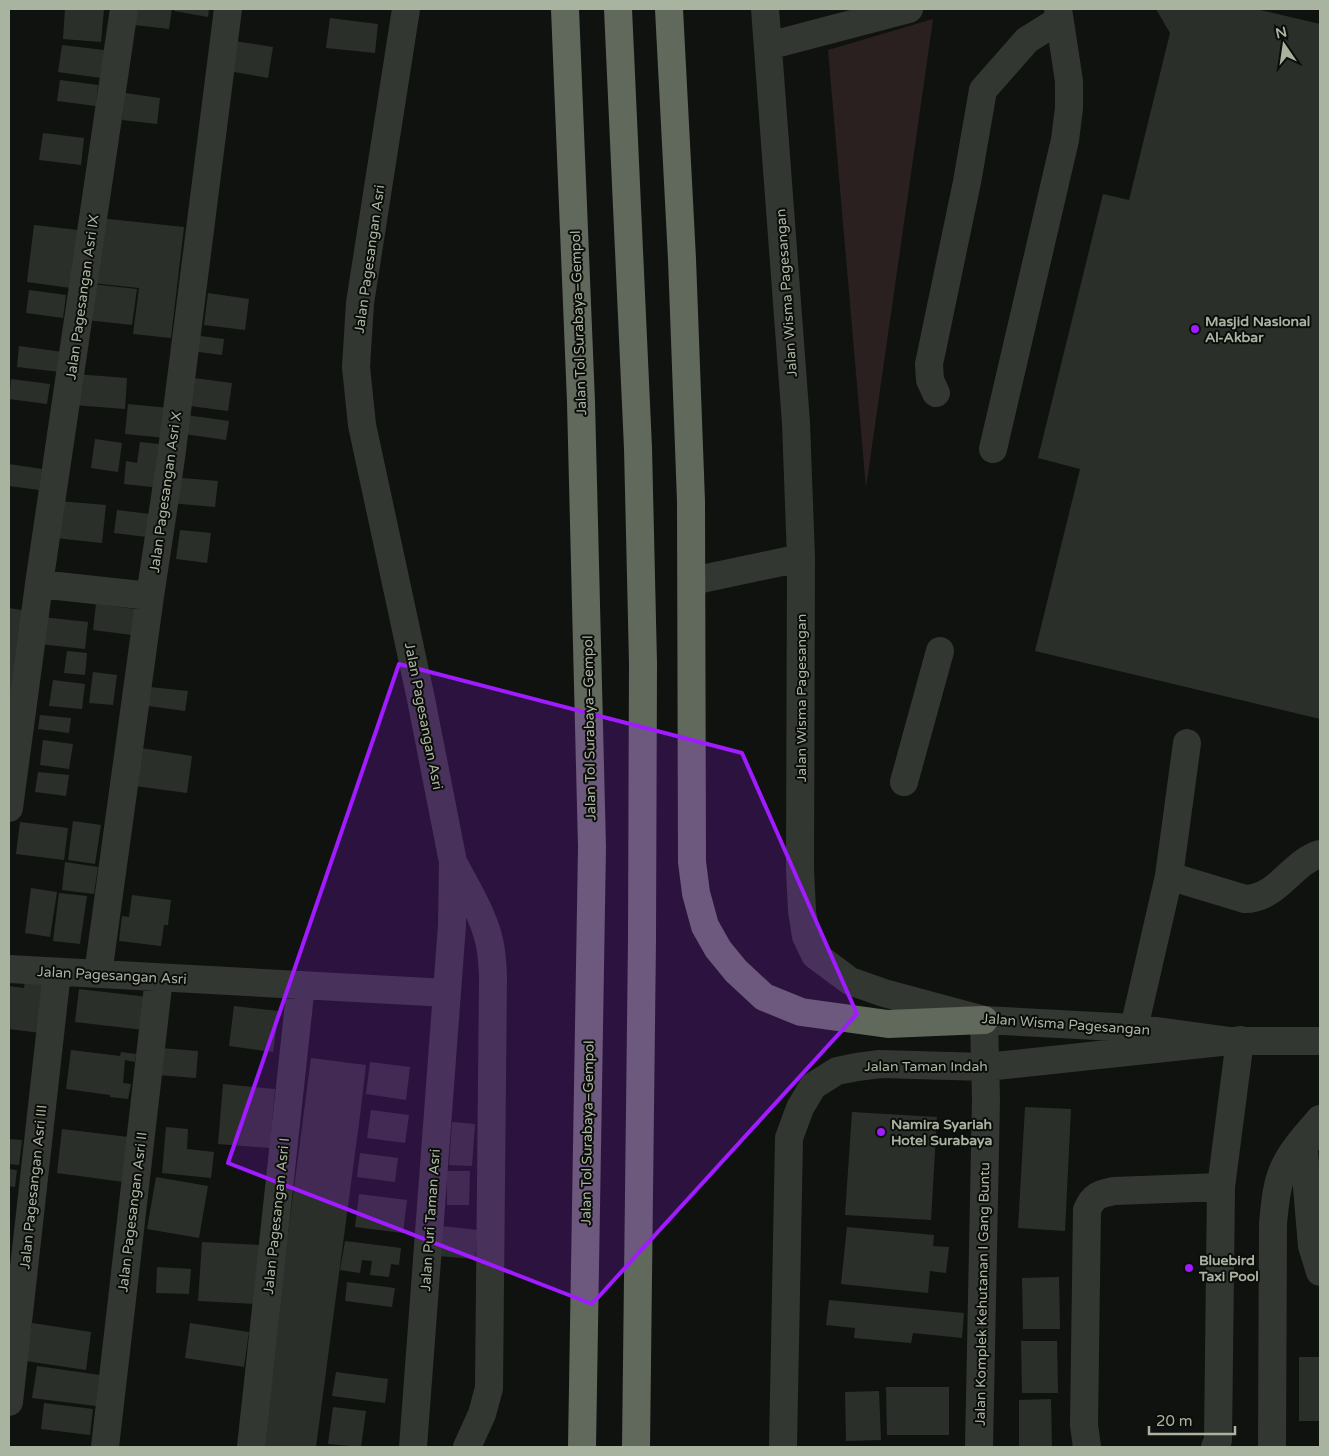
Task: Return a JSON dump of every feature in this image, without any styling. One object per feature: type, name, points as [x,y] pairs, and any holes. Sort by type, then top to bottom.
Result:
[{"type":"highway","name":"Jalan Tol Surabaya–Gempol","points":[[565,9],[581,402],[592,847],[582,1447]]},
{"type":"highway","points":[[618,9],[638,448],[643,663],[636,1447]]},
{"type":"highway","points":[[669,9],[682,259],[692,581],[692,862],[696,893],[705,926],[718,949],[736,971],[764,997],[801,1012],[888,1024],[984,1020]]},
{"type":"street","name":"Jalan Pagesangan Asri IX","points":[[9,808],[39,584],[124,9]]},
{"type":"street","name":"Jalan Pagesangan Asri X","points":[[98,974],[171,458],[228,9]]},
{"type":"street","name":"Jalan Pagesangan Asri","points":[[9,970],[446,993],[452,925],[453,862],[362,426],[356,367],[360,303],[406,9]]},
{"type":"street","name":"Jalan Wisma Pagesangan","points":[[765,9],[796,423],[801,558],[800,870],[802,911],[806,936],[815,955],[850,981],[884,993],[984,1020],[1134,1028],[1235,1041]]},
{"type":"street","points":[[768,46],[909,9]]},
{"type":"street","points":[[936,393],[930,380],[929,364],[967,182],[983,90],[1027,40],[1059,14]]},
{"type":"street","points":[[993,449],[1065,140],[1069,108],[1069,81],[1059,14]]},
{"type":"street","points":[[692,581],[801,558]]},
{"type":"street","points":[[39,584],[150,596]]},
{"type":"street","points":[[904,782],[940,651]]},
{"type":"street","points":[[1134,1028],[1169,876],[1187,743]]},
{"type":"street","points":[[1169,876],[1245,899],[1255,899],[1265,895],[1310,857],[1320,854]]},
{"type":"street","points":[[453,862],[483,923],[491,949],[493,978],[488,1388],[482,1414],[467,1447]]},
{"type":"street","name":"Jalan Pagesangan Asri III","points":[[9,1402],[57,972]]},
{"type":"street","name":"Jalan Pagesangan Asri II","points":[[105,1447],[159,978]]},
{"type":"street","name":"Jalan Pagesangan Asri I","points":[[251,1447],[301,985]]},
{"type":"street","name":"Jalan Puri Taman Asri","points":[[413,1447],[446,993]]},
{"type":"street","name":"Jalan Komplek Kehutanan I Gang Buntu","points":[[979,1447],[986,1067],[984,1020]]},
{"type":"street","points":[[1215,1447],[1218,1440],[1221,1187],[1235,1041],[1320,1041]]},
{"type":"street","name":"Jalan Taman Indah","points":[[783,1447],[790,1138],[800,1108],[813,1086],[837,1071],[880,1064],[986,1067],[1235,1041]]},
{"type":"street","points":[[1315,1133],[1312,1246],[1320,1272]]},
{"type":"street","points":[[1272,1447],[1273,1223],[1278,1187],[1284,1168],[1315,1133]]},
{"type":"street","points":[[1087,1447],[1084,1424],[1086,1219],[1091,1199],[1099,1194],[1114,1192],[1221,1187]]},
{"type":"highlighted area","points":[[399,664],[742,753],[857,1014],[592,1304],[228,1163]]},
{"type":"shaded area","points":[[933,19],[866,488],[828,50]]},
{"type":"building","points":[[65,9],[104,9],[101,42],[63,39]]},
{"type":"building","points":[[128,9],[172,9],[169,29],[126,24]]},
{"type":"building","points":[[174,9],[209,9],[208,17],[174,11]]},
{"type":"building","name":"Masjid Nasional Al-Akbar","points":[[1156,9],[1256,9],[1320,24],[1320,719],[1035,651],[1080,469],[1038,458],[1103,194],[1129,200],[1170,33]]},
{"type":"building","points":[[330,18],[378,24],[375,53],[326,48]]},
{"type":"building","points":[[228,40],[273,47],[268,78],[223,70]]},
{"type":"building","points":[[62,45],[104,50],[101,78],[58,72]]},
{"type":"building","points":[[60,80],[98,85],[96,106],[57,101]]},
{"type":"building","points":[[125,93],[160,98],[157,124],[122,120]]},
{"type":"building","points":[[43,133],[84,138],[81,165],[39,160]]},
{"type":"building","points":[[99,218],[184,227],[171,338],[133,334],[139,288],[92,283]]},
{"type":"building","points":[[34,225],[78,230],[71,288],[27,282]]},
{"type":"building","points":[[91,284],[137,289],[132,325],[86,320]]},
{"type":"building","points":[[29,290],[66,295],[63,318],[26,313]]},
{"type":"building","points":[[208,293],[249,299],[245,330],[204,325]]},
{"type":"building","points":[[193,335],[224,339],[222,355],[191,351]]},
{"type":"building","points":[[19,346],[63,352],[60,372],[17,367]]},
{"type":"building","points":[[75,374],[127,378],[125,409],[73,405]]},
{"type":"building","points":[[194,378],[232,383],[228,411],[190,406]]},
{"type":"building","points":[[11,379],[50,384],[47,404],[9,399]]},
{"type":"building","points":[[128,404],[169,408],[166,438],[125,434]]},
{"type":"building","points":[[186,415],[229,421],[226,440],[184,434]]},
{"type":"building","points":[[95,439],[122,443],[118,472],[91,468]]},
{"type":"building","points":[[140,442],[167,445],[161,488],[124,484],[126,461],[137,463]]},
{"type":"building","points":[[9,464],[42,469],[39,490],[9,486]]},
{"type":"building","points":[[171,477],[218,481],[215,507],[169,503]]},
{"type":"building","points":[[59,501],[106,505],[102,543],[55,538]]},
{"type":"building","points":[[117,510],[150,514],[147,537],[114,533]]},
{"type":"building","points":[[180,530],[211,533],[207,563],[176,559]]},
{"type":"building","points":[[96,604],[143,610],[140,636],[93,630]]},
{"type":"building","points":[[9,608],[27,611],[15,704],[9,704]]},
{"type":"building","points":[[42,617],[88,622],[85,649],[39,644]]},
{"type":"building","points":[[67,651],[87,653],[85,675],[64,673]]},
{"type":"building","points":[[93,672],[117,675],[113,705],[89,703]]},
{"type":"building","points":[[53,680],[85,684],[82,709],[49,706]]},
{"type":"building","points":[[150,687],[188,691],[185,711],[148,706]]},
{"type":"building","points":[[40,715],[71,718],[69,733],[38,729]]},
{"type":"building","points":[[43,740],[73,744],[69,769],[40,765]]},
{"type":"building","points":[[141,748],[192,756],[187,793],[135,786]]},
{"type":"building","points":[[38,772],[69,775],[66,796],[35,792]]},
{"type":"building","points":[[73,821],[101,825],[95,864],[68,860]]},
{"type":"building","points":[[20,822],[68,828],[64,860],[16,854]]},
{"type":"building","points":[[65,862],[98,867],[94,894],[62,890]]},
{"type":"building","points":[[31,888],[57,892],[50,937],[25,933]]},
{"type":"building","points":[[59,893],[87,896],[80,944],[53,941]]},
{"type":"building","points":[[132,895],[171,900],[168,925],[164,925],[161,946],[119,941],[122,916],[129,917]]},
{"type":"building","points":[[25,981],[48,983],[41,1033],[9,1029],[9,986],[24,988]]},
{"type":"building","points":[[79,989],[148,997],[144,1030],[75,1022]]},
{"type":"building","points":[[234,1006],[279,1011],[273,1052],[229,1046]]},
{"type":"building","points":[[161,1048],[198,1051],[196,1078],[158,1075]]},
{"type":"building","points":[[71,1050],[120,1056],[121,1052],[136,1054],[135,1062],[125,1060],[123,1083],[131,1084],[128,1099],[66,1089]]},
{"type":"building","points":[[311,1058],[366,1065],[361,1108],[316,1447],[260,1447]]},
{"type":"building","points":[[370,1062],[410,1067],[406,1100],[366,1094]]},
{"type":"building","points":[[223,1084],[275,1089],[270,1148],[218,1144]]},
{"type":"building","points":[[1025,1107],[1071,1109],[1065,1231],[1018,1228]]},
{"type":"building","points":[[371,1110],[409,1115],[405,1143],[367,1138]]},
{"type":"building","points":[[852,1112],[937,1117],[931,1220],[845,1215]]},
{"type":"building","points":[[452,1122],[475,1124],[472,1166],[449,1165]]},
{"type":"building","points":[[166,1127],[188,1129],[187,1149],[214,1152],[211,1178],[162,1173]]},
{"type":"building","points":[[62,1129],[137,1138],[131,1183],[57,1173]]},
{"type":"building","points":[[9,1139],[22,1140],[19,1165],[9,1164]]},
{"type":"building","points":[[360,1153],[398,1158],[395,1182],[357,1177]]},
{"type":"building","points":[[9,1169],[17,1170],[15,1187],[9,1186]]},
{"type":"building","points":[[447,1171],[470,1171],[469,1205],[447,1205]]},
{"type":"building","points":[[156,1177],[208,1186],[199,1238],[147,1229]]},
{"type":"building","points":[[359,1194],[407,1200],[403,1233],[355,1227]]},
{"type":"building","points":[[441,1226],[478,1230],[475,1259],[438,1256]]},
{"type":"building","points":[[847,1227],[934,1235],[933,1246],[949,1247],[946,1273],[930,1271],[928,1293],[841,1284]]},
{"type":"building","points":[[345,1241],[401,1248],[399,1265],[391,1264],[389,1277],[370,1275],[372,1261],[362,1260],[360,1273],[340,1270]]},
{"type":"building","points":[[202,1242],[260,1245],[257,1304],[198,1301]]},
{"type":"building","points":[[157,1267],[191,1269],[189,1294],[156,1293]]},
{"type":"building","points":[[1059,1277],[1060,1329],[1023,1329],[1022,1278]]},
{"type":"building","points":[[347,1282],[395,1288],[392,1307],[345,1301]]},
{"type":"building","points":[[829,1300],[964,1313],[962,1338],[913,1333],[911,1343],[854,1338],[855,1328],[826,1325]]},
{"type":"building","points":[[32,1323],[91,1332],[86,1370],[26,1361]]},
{"type":"building","points":[[190,1323],[249,1332],[244,1367],[185,1358]]},
{"type":"building","points":[[1021,1341],[1057,1341],[1058,1393],[1022,1393]]},
{"type":"building","points":[[1299,1357],[1320,1357],[1320,1421],[1299,1421]]},
{"type":"building","points":[[37,1366],[100,1375],[96,1406],[32,1398]]},
{"type":"building","points":[[336,1372],[388,1379],[385,1403],[332,1396]]},
{"type":"building","points":[[886,1387],[949,1387],[949,1435],[887,1435]]},
{"type":"building","points":[[879,1391],[881,1440],[846,1441],[845,1392]]},
{"type":"building","points":[[1051,1399],[1052,1447],[1019,1447],[1019,1400]]},
{"type":"building","points":[[44,1403],[93,1409],[90,1435],[41,1429]]},
{"type":"building","points":[[333,1407],[366,1411],[361,1447],[328,1444]]},
{"type":"place","name":"Masjid Nasional Al-Akbar","points":[[1195,329]]},
{"type":"place","name":"Namira Syariah Hotel Surabaya","points":[[881,1132]]},
{"type":"place","name":"Bluebird Taxi Pool","points":[[1189,1268]]}]
